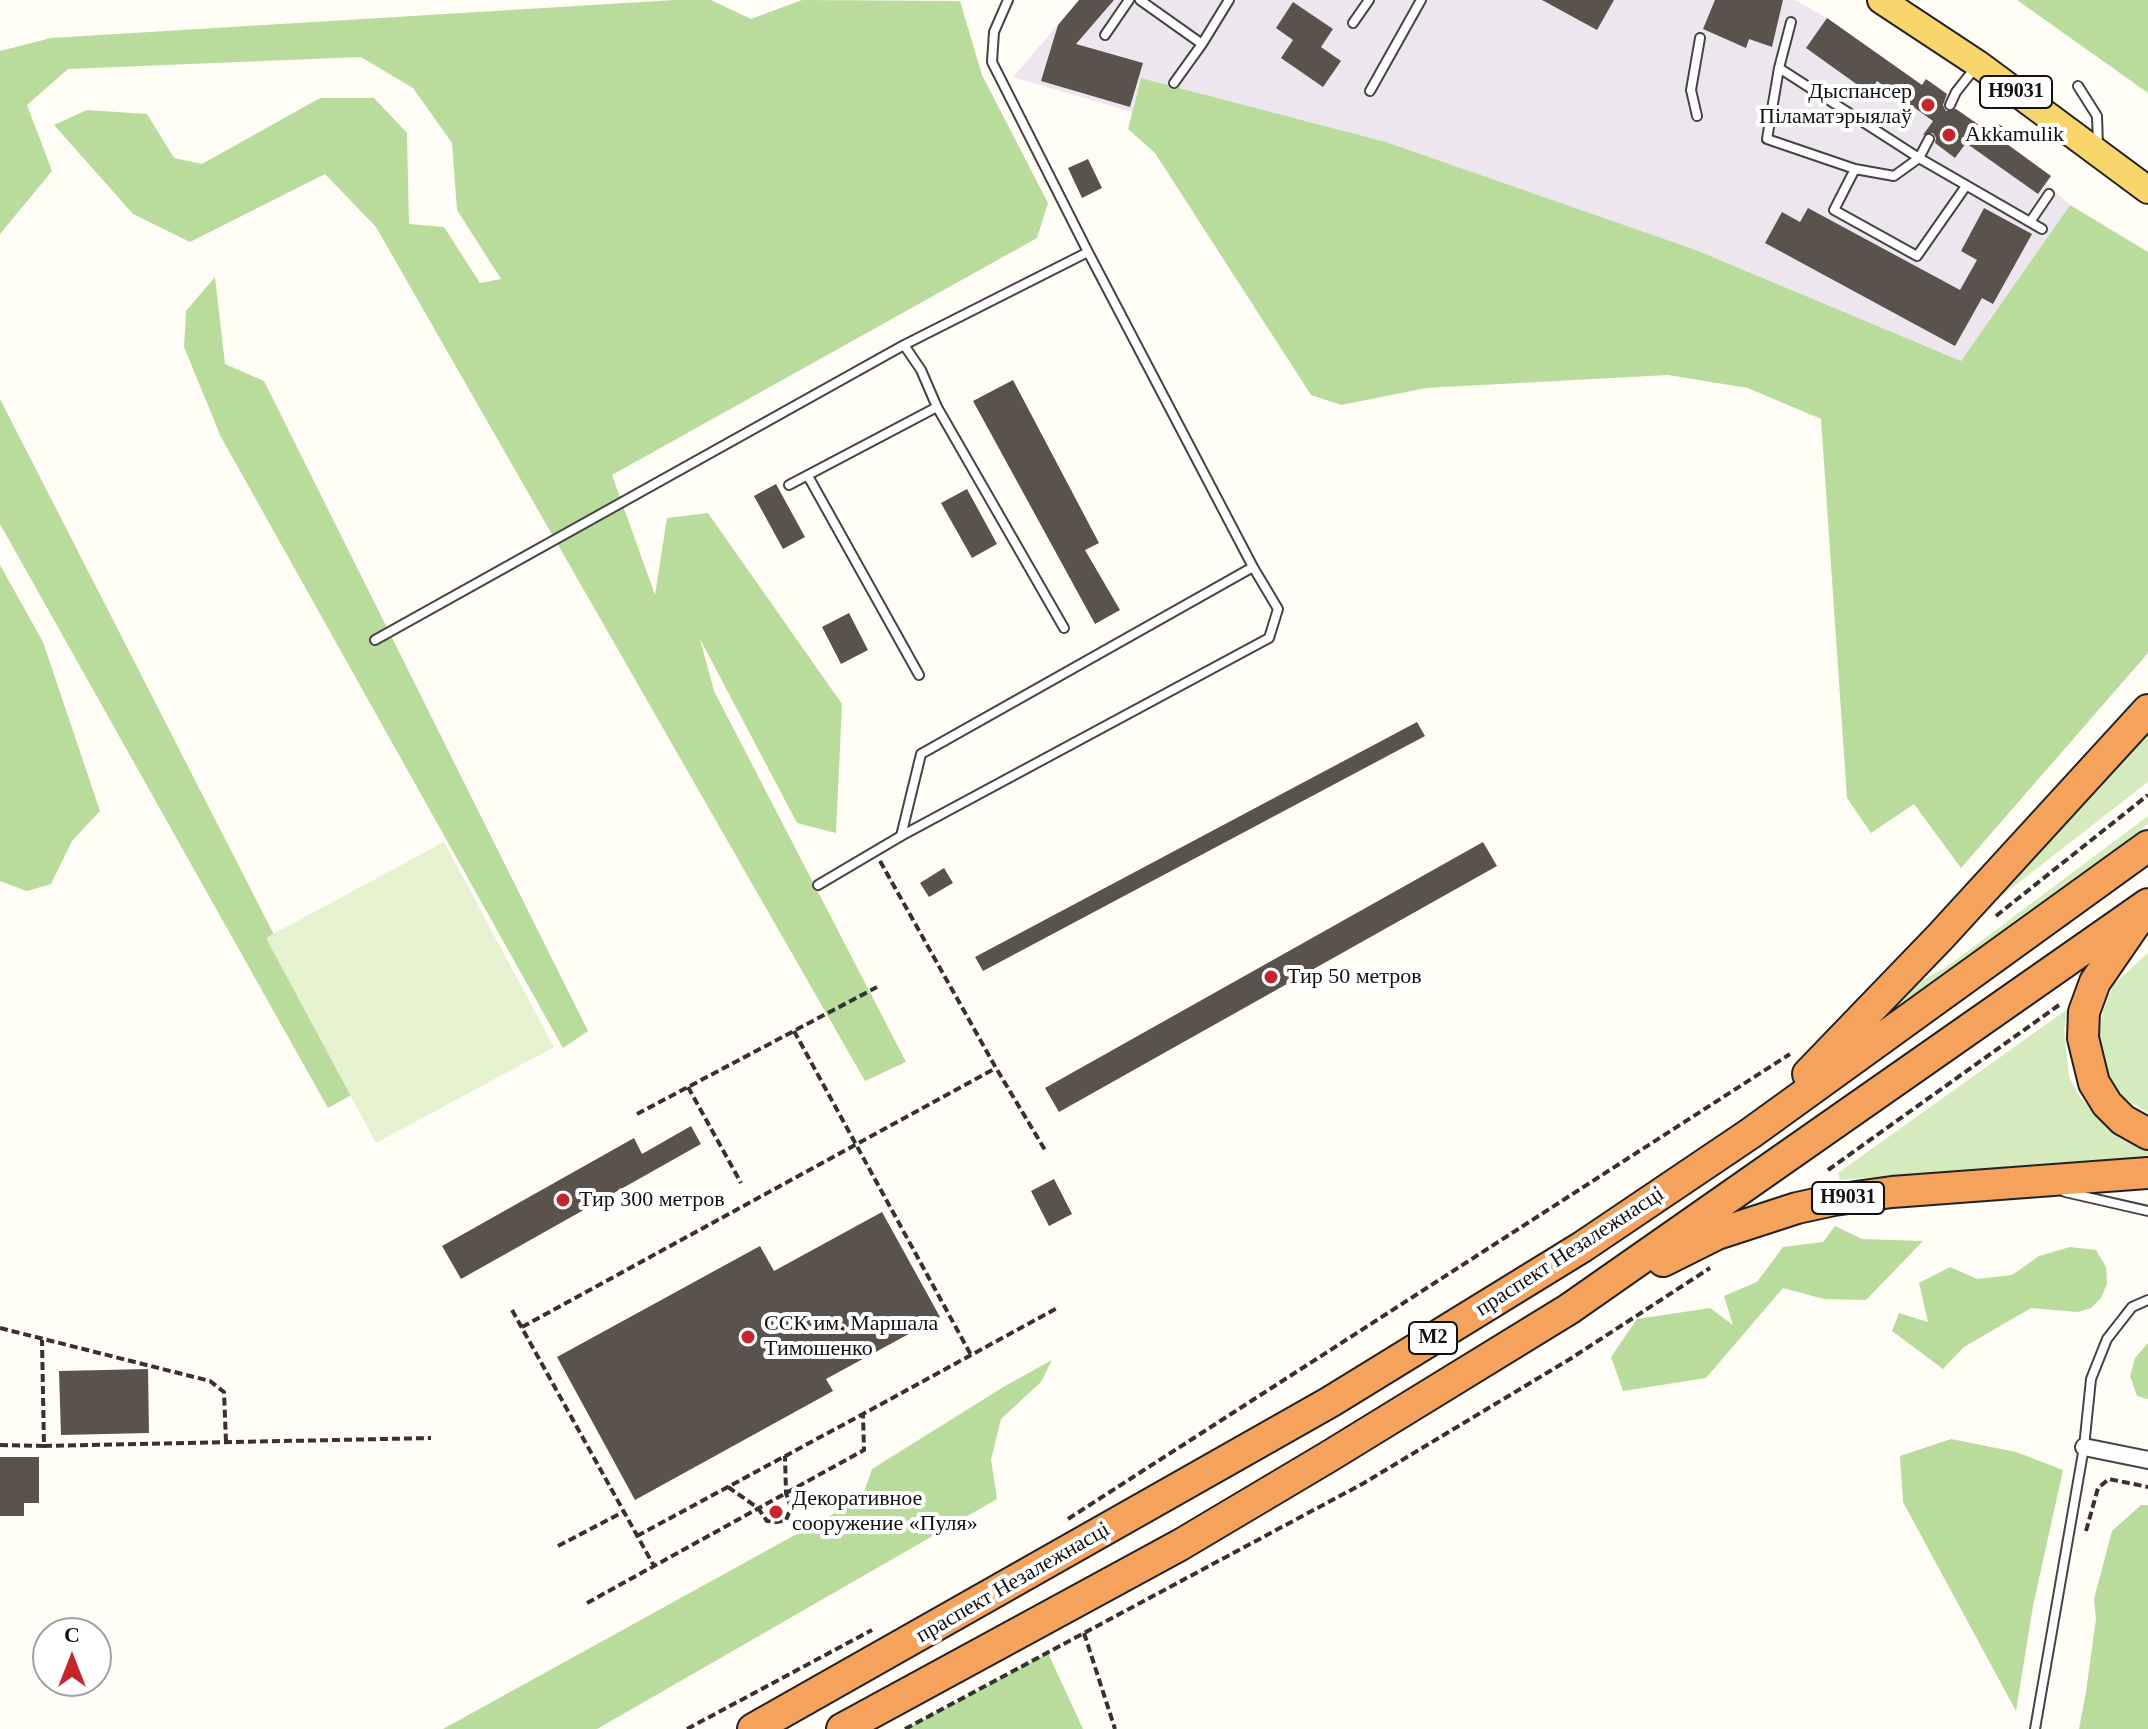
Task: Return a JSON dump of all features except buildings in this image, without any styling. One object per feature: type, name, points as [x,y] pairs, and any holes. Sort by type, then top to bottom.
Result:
[{"type":"highway","points":[[1751,1133],[1941,936],[2148,710]]},
{"type":"highway","name":"праспект Незалежнасці","points":[[753,1729],[1330,1402],[1582,1247],[1751,1133],[2148,846]]},
{"type":"highway","points":[[2148,905],[2095,982],[2078,998],[2084,1012],[2083,1038],[2094,1083],[2107,1104],[2123,1120],[2148,1134]]},
{"type":"highway","name":"праспект Незалежнасці","points":[[842,1729],[1180,1545],[1569,1309],[2148,905]]},
{"type":"highway","name":"Н9031","points":[[1569,1309],[1717,1234],[1797,1208],[1892,1192],[2148,1173]]},
{"type":"main road","name":"Н9031","points":[[1881,0],[1978,64],[2148,190]]},
{"type":"street","points":[[2084,1447],[2148,1460]]},
{"type":"lane","points":[[818,885],[901,836],[1269,638],[1278,609],[1088,252],[992,62],[994,32],[1008,0]]},
{"type":"lane","points":[[1105,35],[1129,0]]},
{"type":"lane","points":[[1140,0],[1202,44]]},
{"type":"lane","points":[[1174,83],[1229,0]]},
{"type":"lane","points":[[1353,23],[1369,0]]},
{"type":"lane","points":[[1370,91],[1421,0]]},
{"type":"lane","points":[[1791,22],[1779,68],[1767,139],[1855,169],[1894,176],[1919,158],[1929,139]]},
{"type":"lane","points":[[1697,116],[1691,90],[1700,38]]},
{"type":"lane","points":[[1950,105],[1978,64]]},
{"type":"lane","points":[[1779,68],[1919,158],[2042,229]]},
{"type":"lane","points":[[2078,86],[2097,116],[2098,151]]},
{"type":"lane","points":[[1855,169],[1834,210],[1917,256],[1966,186]]},
{"type":"lane","points":[[2030,222],[2049,194]]},
{"type":"lane","points":[[375,640],[904,345],[1088,252]]},
{"type":"lane","points":[[904,345],[921,370],[937,407],[1064,628]]},
{"type":"lane","points":[[789,485],[937,407]]},
{"type":"lane","points":[[808,476],[919,675]]},
{"type":"lane","points":[[901,836],[921,754],[1253,567]]},
{"type":"lane","points":[[1989,1185],[2055,1191],[2148,1211]]},
{"type":"lane","points":[[2035,1729],[2084,1447],[2091,1379],[2107,1339],[2132,1307],[2148,1300]]},
{"type":"path","points":[[1991,920],[2148,795]]},
{"type":"path","points":[[875,852],[1045,1150]]},
{"type":"path","points":[[637,1114],[877,987]]},
{"type":"path","points":[[1828,1170],[2078,998]]},
{"type":"path","points":[[794,1031],[971,1355]]},
{"type":"path","points":[[1059,1524],[1798,1049]]},
{"type":"path","points":[[522,1327],[996,1068]]},
{"type":"path","points":[[688,1087],[741,1183]]},
{"type":"path","points":[[905,1729],[1364,1483],[1557,1367],[1721,1261]]},
{"type":"path","points":[[637,1536],[1059,1307]]},
{"type":"path","points":[[512,1310],[654,1566]]},
{"type":"path","points":[[0,1328],[210,1381],[224,1392],[226,1442]]},
{"type":"path","points":[[42,1338],[44,1446]]},
{"type":"path","points":[[587,1603],[864,1450],[863,1414]]},
{"type":"path","points":[[0,1445],[431,1438]]},
{"type":"path","points":[[728,1487],[758,1508],[767,1521],[786,1520],[791,1508],[786,1493],[785,1456]]},
{"type":"path","points":[[2082,1544],[2098,1488],[2109,1479],[2148,1487]]},
{"type":"path","points":[[558,1546],[624,1511]]},
{"type":"path","points":[[687,1729],[881,1625]]},
{"type":"path","points":[[1084,1633],[1115,1729]]},
{"type":"shaded area","points":[[1079,0],[1795,0],[1827,18],[1922,85],[1926,79],[1949,95],[1945,102],[2051,176],[2046,183],[2070,205],[1961,361],[1696,250],[1386,142],[1141,78],[1132,112],[1013,77]]},
{"type":"green space","points":[[711,0],[751,19],[802,0],[960,1],[982,75],[1048,203],[1037,238],[612,475],[655,595],[667,518],[708,513],[842,704],[836,833],[797,823],[700,639],[714,691],[906,1062],[865,1081],[376,227],[325,174],[190,242],[133,214],[54,125],[87,110],[147,114],[174,158],[202,164],[320,98],[374,98],[407,133],[409,224],[444,227],[480,283],[501,279],[457,210],[452,143],[413,88],[361,57],[68,69],[27,105],[52,171],[0,234],[0,51],[51,38]]},
{"type":"green space","points":[[2017,0],[2148,0],[2148,93]]},
{"type":"green space","points":[[1141,78],[1386,142],[1696,250],[1961,361],[2070,205],[2148,252],[2148,653],[1961,868],[1914,804],[1871,833],[1847,798],[1821,419],[1748,388],[1668,375],[1426,388],[1341,405],[1311,395],[1155,153],[1128,129]]},
{"type":"green space","points":[[215,277],[225,364],[264,381],[588,1031],[563,1048],[221,437],[184,347],[186,311]]},
{"type":"green space","points":[[0,399],[355,1093],[328,1108],[0,524]]},
{"type":"green space","points":[[0,565],[43,642],[100,811],[72,841],[51,884],[27,891],[0,881]]},
{"type":"green space","points":[[2148,734],[2148,782],[1955,932]]},
{"type":"green space","points":[[2148,816],[2148,824],[2123,844],[1892,1012],[1888,1008],[1915,984],[1945,968]]},
{"type":"green space","points":[[444,842],[554,1047],[376,1143],[266,938]]},
{"type":"green space","points":[[2148,953],[2148,1113],[2125,1098],[2113,1084],[2102,1060],[2099,1038],[2103,1011],[2114,984]]},
{"type":"green space","points":[[2069,1008],[2064,1028],[2069,1077],[2079,1096],[2119,1134],[2148,1149],[2148,1157],[1840,1180],[1838,1173]]},
{"type":"green space","points":[[1835,1226],[1862,1239],[1923,1241],[1866,1300],[1824,1299],[1783,1288],[1706,1378],[1623,1391],[1611,1357],[1637,1319],[1710,1308],[1733,1325],[1724,1296],[1757,1282],[1783,1247],[1823,1242]]},
{"type":"green space","points":[[2070,1247],[2096,1250],[2106,1267],[2107,1284],[2101,1298],[2091,1308],[2078,1312],[2031,1308],[1964,1347],[1943,1369],[1892,1331],[1899,1313],[1928,1322],[1919,1283],[1950,1267],[1977,1279],[2012,1275],[2039,1256]]},
{"type":"green space","points":[[2148,1343],[2148,1399],[2137,1396],[2130,1376],[2135,1358]]},
{"type":"green space","points":[[1052,1360],[1041,1382],[1001,1419],[991,1460],[997,1499],[597,1729],[443,1729],[862,1498],[872,1469]]},
{"type":"green space","points":[[1951,1439],[2016,1452],[2063,1470],[2033,1606],[2016,1711],[1903,1502],[1900,1456]]},
{"type":"green space","points":[[2141,1505],[2148,1505],[2148,1729],[2079,1729],[2096,1619],[2094,1599],[2112,1531]]},
{"type":"green space","points":[[1048,1653],[1083,1729],[905,1729],[951,1705]]},
{"type":"place","name":"Дыспансер Піламатэрыялаў","points":[[1928,105]]},
{"type":"place","name":"Akkamulik","points":[[1949,135]]},
{"type":"place","name":"Тир 50 метров","points":[[1271,977]]},
{"type":"place","name":"Тир 300 метров","points":[[563,1200]]},
{"type":"place","name":"ССК им. Маршала Тимошенко","points":[[748,1337]]},
{"type":"place","name":"Декоративное сооружение «Пуля»","points":[[776,1512]]}]
